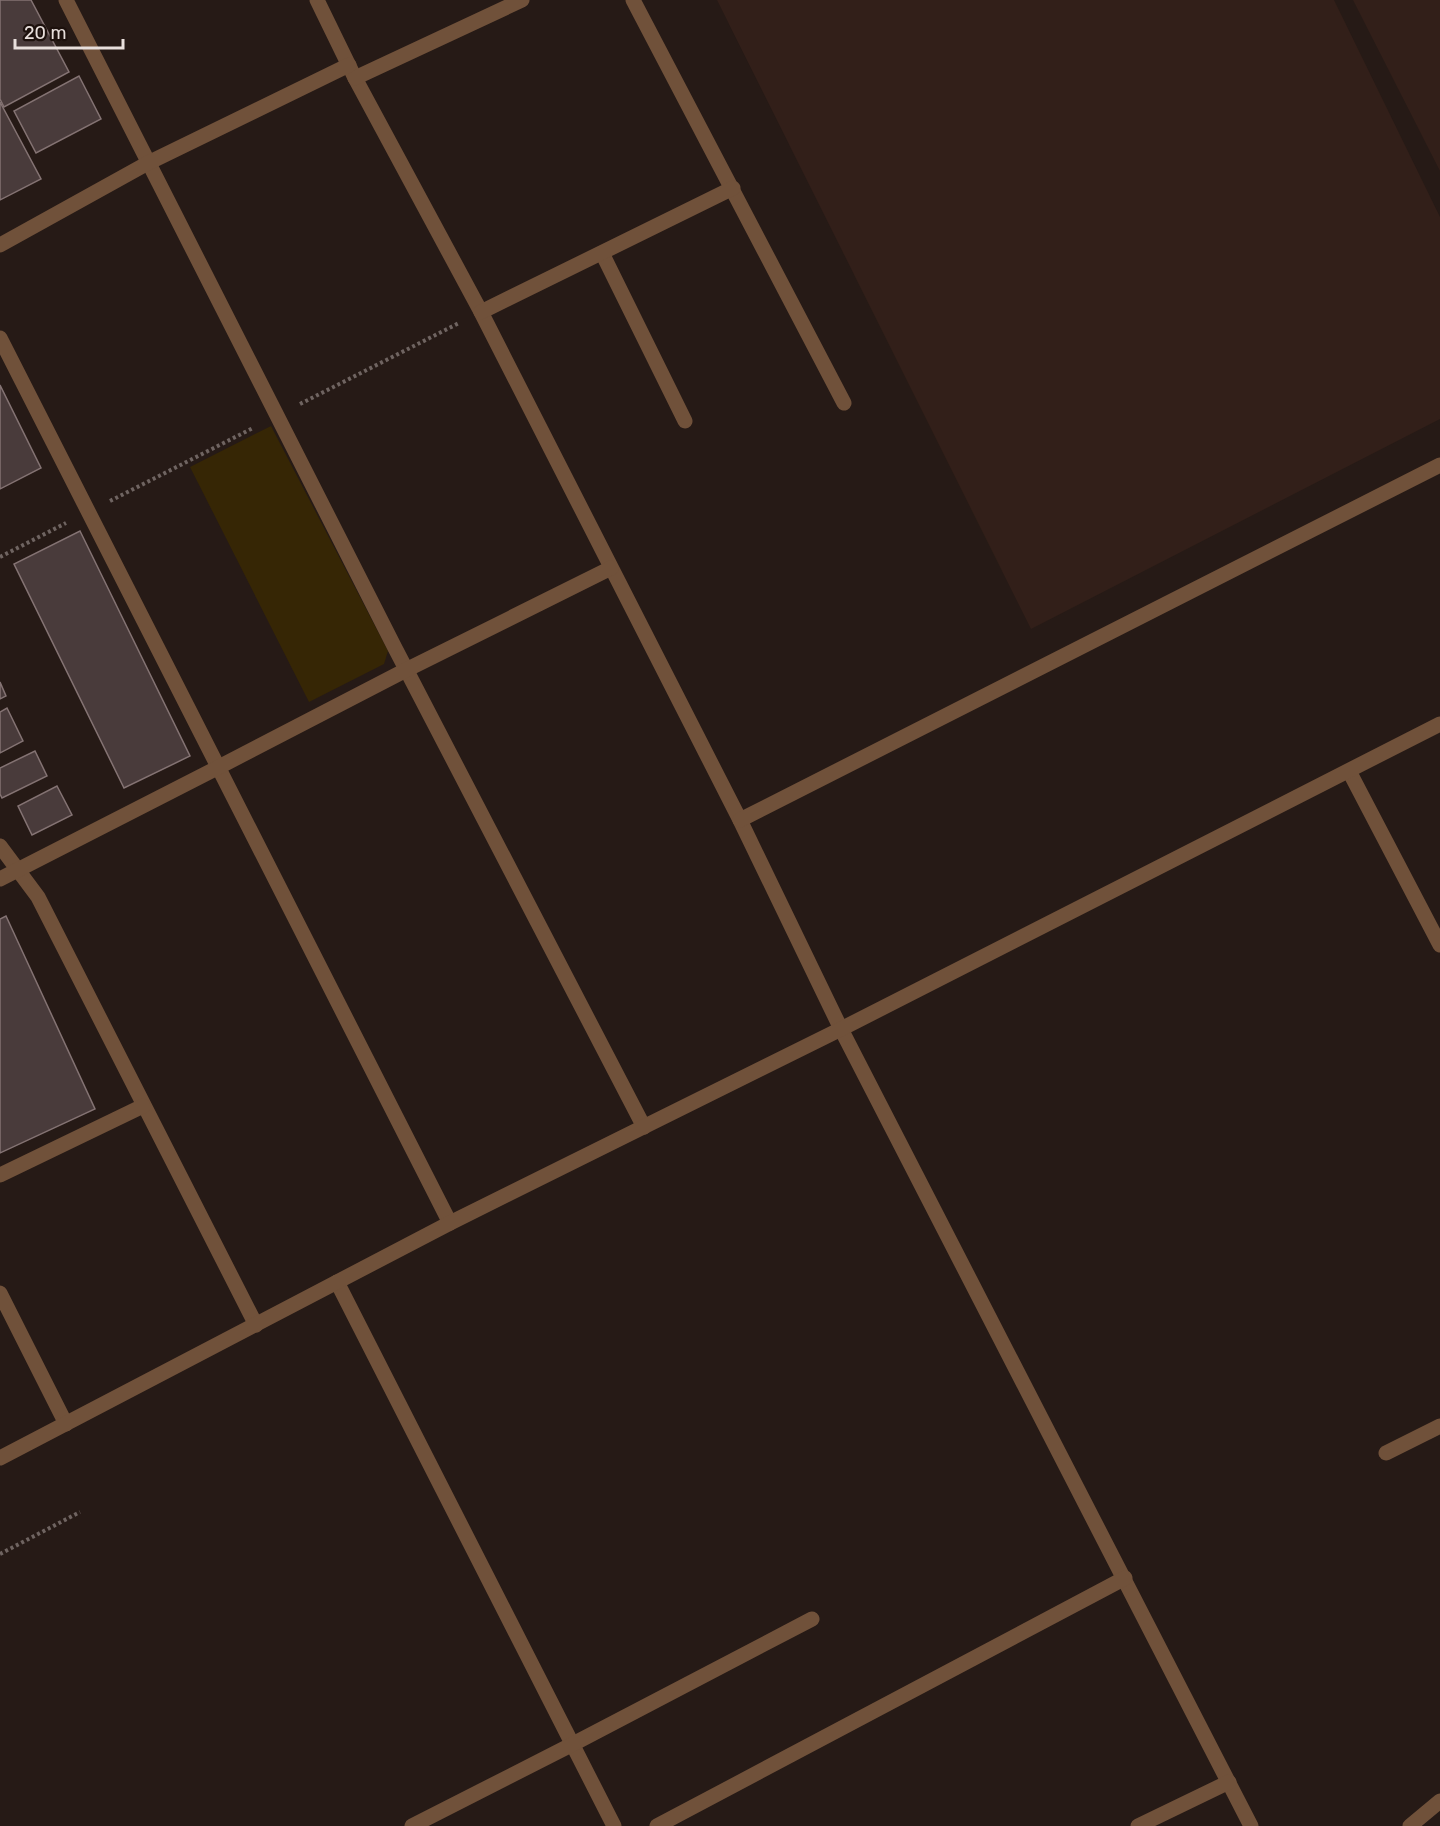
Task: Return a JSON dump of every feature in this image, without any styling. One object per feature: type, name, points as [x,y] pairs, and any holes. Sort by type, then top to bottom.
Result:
[{"type":"street","points":[[66,0],[406,670],[644,1127]]},
{"type":"street","points":[[317,0],[352,72],[481,312],[740,820],[841,1029],[1251,1826]]},
{"type":"street","points":[[0,245],[148,163],[352,72],[522,0]]},
{"type":"street","points":[[633,0],[844,403]]},
{"type":"street","points":[[481,312],[733,188]]},
{"type":"street","points":[[602,253],[685,421]]},
{"type":"street","points":[[0,338],[450,1223]]},
{"type":"street","points":[[740,820],[1440,465]]},
{"type":"street","points":[[0,879],[406,670],[611,568]]},
{"type":"street","points":[[0,1458],[450,1223],[841,1029],[1440,723]]},
{"type":"street","points":[[1349,771],[1440,945]]},
{"type":"street","points":[[0,846],[38,897],[256,1325]]},
{"type":"street","points":[[0,1175],[143,1106]]},
{"type":"street","points":[[337,1282],[614,1826]]},
{"type":"street","points":[[0,1293],[66,1424]]},
{"type":"street","points":[[1386,1453],[1440,1426]]},
{"type":"street","points":[[657,1826],[1125,1578]]},
{"type":"street","points":[[412,1826],[812,1619]]},
{"type":"street","points":[[1138,1826],[1229,1782]]},
{"type":"street","points":[[1410,1826],[1440,1802]]},
{"type":"path","points":[[0,557],[481,312]]},
{"type":"path","points":[[0,1554],[80,1512]]},
{"type":"shaded area","points":[[717,0],[1334,0],[1440,217],[1440,419],[1031,629]]},
{"type":"shaded area","points":[[1353,0],[1440,0],[1440,171]]},
{"type":"shaded area","points":[[271,426],[388,651],[384,664],[309,702],[190,467]]},
{"type":"building","points":[[0,0],[31,0],[69,72],[4,107],[0,99]]},
{"type":"building","points":[[79,76],[101,119],[36,153],[14,111]]},
{"type":"building","points":[[0,102],[41,179],[0,200]]},
{"type":"building","points":[[0,385],[41,468],[0,489]]},
{"type":"building","points":[[80,531],[190,756],[124,788],[14,564]]},
{"type":"building","points":[[0,682],[6,696],[0,699]]},
{"type":"building","points":[[7,708],[23,741],[0,753],[0,712]]},
{"type":"building","points":[[35,751],[47,776],[2,798],[0,768]]},
{"type":"building","points":[[57,786],[72,815],[32,835],[18,806]]},
{"type":"building","points":[[6,916],[95,1109],[0,1153],[0,919]]}]
